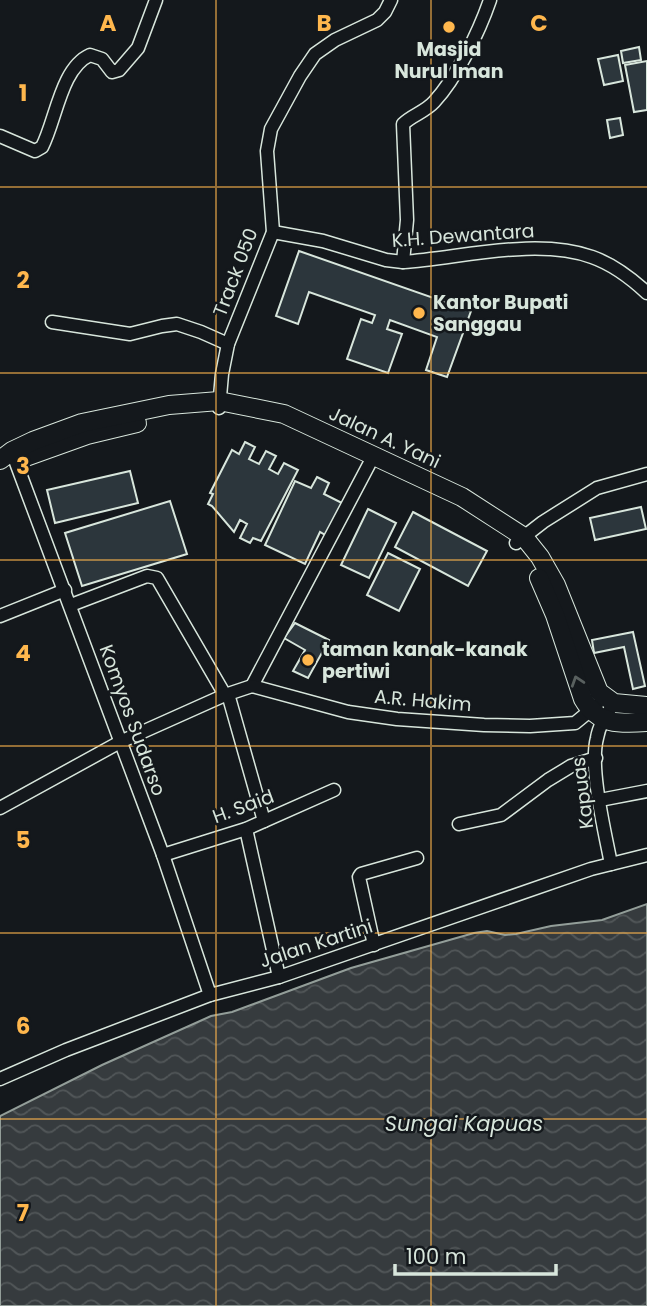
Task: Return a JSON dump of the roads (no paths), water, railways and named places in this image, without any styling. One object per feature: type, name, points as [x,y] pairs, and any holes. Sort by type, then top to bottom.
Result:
[{"type":"highway","name":"Jalan A. Yani","points":[[7,459],[122,426],[219,405],[244,405],[284,414],[462,497],[502,522],[540,557],[556,585],[593,681],[609,700]]},
{"type":"highway","name":"Jalan A. Yani","points":[[520,540],[548,595],[583,699],[597,716]]},
{"type":"highway","points":[[609,700],[647,706]]},
{"type":"highway","points":[[597,716],[647,722]]},
{"type":"street","points":[[0,136],[35,151],[42,147],[63,90],[80,61],[90,55],[102,59],[112,72],[119,69],[138,48],[156,0]]},
{"type":"street","name":"Track 050","points":[[219,405],[228,344],[273,232],[267,142],[280,110],[300,76],[323,47],[377,20],[391,0]]},
{"type":"street","points":[[403,262],[407,212],[403,124],[426,110],[446,88],[464,57],[490,0]]},
{"type":"street","name":"K.H. Dewantara","points":[[273,232],[323,241],[386,260],[403,262],[510,251],[564,251],[596,258],[647,293]]},
{"type":"street","points":[[631,281],[647,275]]},
{"type":"street","points":[[52,323],[130,334],[177,324],[228,344]]},
{"type":"street","points":[[0,808],[120,742],[252,686],[374,455]]},
{"type":"street","name":"Komyos Sudarso","points":[[7,459],[71,605],[163,855],[210,995]]},
{"type":"street","points":[[520,540],[585,495],[609,484],[647,474]]},
{"type":"street","points":[[71,605],[147,576],[157,578],[226,695],[264,821]]},
{"type":"street","points":[[0,616],[65,590]]},
{"type":"street","name":"A.R. Hakim","points":[[252,686],[348,712],[397,719],[530,726],[575,723],[597,716]]},
{"type":"street","name":"Kapuas","points":[[609,700],[597,716],[596,758],[611,864]]},
{"type":"street","points":[[459,824],[501,815],[571,766],[596,758]]},
{"type":"street","name":"H. Said","points":[[163,855],[246,829],[334,790]]},
{"type":"street","points":[[600,800],[647,791]]},
{"type":"street","points":[[246,829],[279,977]]},
{"type":"street","name":"Jalan Kartini","points":[[0,1079],[66,1050],[210,995],[279,977],[611,864],[647,855]]},
{"type":"street","points":[[374,945],[359,877],[361,874],[416,858]]},
{"type":"water","name":"Sungai Kapuas","points":[[647,904],[647,1306],[0,1306],[0,1116],[102,1065],[211,1016],[232,1012],[351,968],[474,933],[487,931],[505,935],[516,934],[551,926],[602,920]]},
{"type":"place","name":"Masjid Nurul Iman","points":[[449,27]]},
{"type":"place","name":"Kantor Bupati Sanggau","points":[[419,313]]},
{"type":"place","name":"taman kanak-kanak pertiwi","points":[[308,660]]}]
